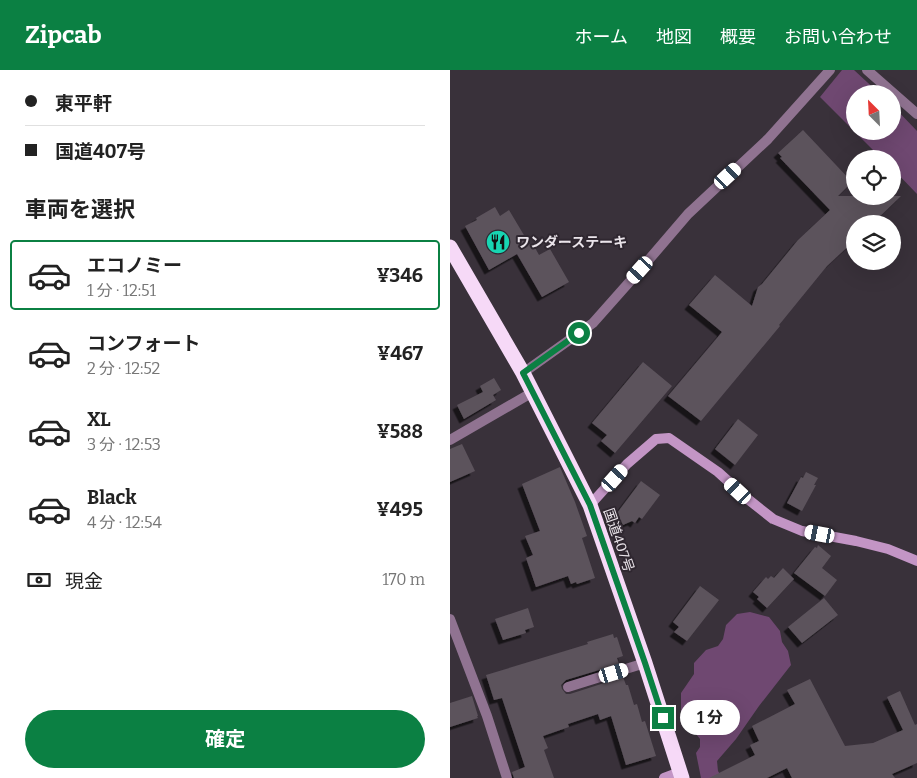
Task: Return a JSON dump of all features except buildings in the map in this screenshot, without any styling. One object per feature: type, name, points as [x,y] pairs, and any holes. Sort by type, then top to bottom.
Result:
[{"type":"highway","name":"国道407号","points":[[450,247],[523,373],[590,505],[682,775]]},
{"type":"street","points":[[523,373],[593,323],[688,214],[768,138],[830,70]]},
{"type":"street","points":[[868,70],[917,114]]},
{"type":"street","points":[[450,440],[533,392]]},
{"type":"street","points":[[590,505],[627,464],[656,439],[669,438],[718,472],[773,519],[802,531],[888,549],[917,561]]},
{"type":"street","points":[[450,619],[488,716],[506,778]]},
{"type":"street","points":[[568,687],[645,663]]},
{"type":"street","points":[[664,778],[682,775]]},
{"type":"shaded area","points":[[842,70],[854,70],[870,85],[846,85],[846,123],[820,97]]},
{"type":"shaded area","points":[[901,114],[917,131],[917,194],[901,177],[901,150],[873,150],[863,140],[901,140]]},
{"type":"shaded area","points":[[750,612],[769,617],[780,631],[791,665],[736,739],[717,761],[718,771],[722,778],[701,778],[696,753],[700,747],[700,739],[681,712],[681,693],[694,674],[694,663],[706,650],[718,646],[723,639],[726,625],[737,614]]},
{"type":"place","name":"ワンダーステーキ","points":[[498,242]]},
{"type":"route","points":[[579,333],[523,373],[590,505],[663,718]]}]
